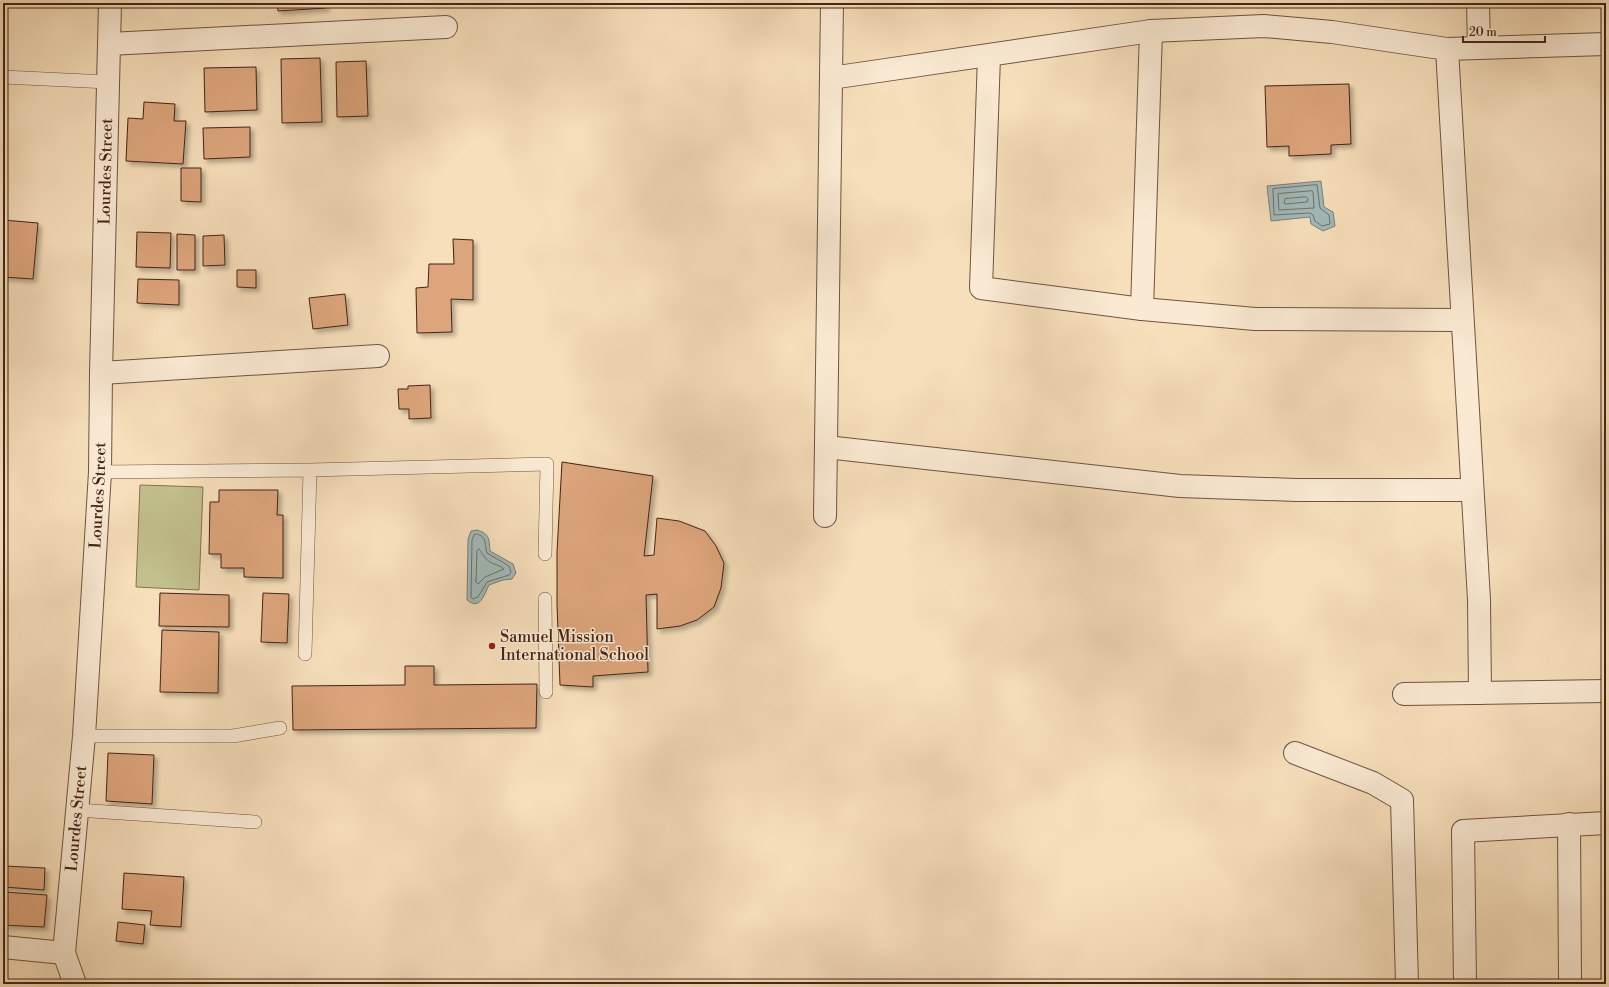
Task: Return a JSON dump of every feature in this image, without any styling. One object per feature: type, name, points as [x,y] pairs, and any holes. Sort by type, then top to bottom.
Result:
[{"type":"street","name":"Lourdes Street","points":[[75,984],[64,953],[84,736],[100,472],[110,3]]},
{"type":"street","points":[[825,516],[832,3]]},
{"type":"street","points":[[1478,3],[1479,48]]},
{"type":"street","points":[[831,78],[1151,31],[1264,26],[1332,32],[1447,49],[1606,44]]},
{"type":"street","points":[[109,44],[446,27]]},
{"type":"street","points":[[1142,309],[1151,31]]},
{"type":"street","points":[[1447,49],[1479,600],[1480,693]]},
{"type":"street","points":[[988,56],[981,288],[1142,309],[1255,319],[1462,320]]},
{"type":"street","points":[[101,373],[378,356]]},
{"type":"street","points":[[826,447],[1180,486],[1296,490],[1472,490]]},
{"type":"street","points":[[1404,694],[1606,690]]},
{"type":"street","points":[[1296,753],[1373,783],[1402,800],[1407,984]]},
{"type":"street","points":[[1465,984],[1462,831],[1606,823]]},
{"type":"street","points":[[1569,824],[1570,984]]},
{"type":"street","points":[[3,947],[64,953]]},
{"type":"lane","points":[[3,77],[108,82]]},
{"type":"lane","points":[[100,472],[310,470],[547,464],[545,554]]},
{"type":"lane","points":[[305,654],[310,470]]},
{"type":"lane","points":[[545,599],[546,692]]},
{"type":"lane","points":[[84,736],[233,736],[280,728]]},
{"type":"lane","points":[[77,810],[255,822]]},
{"type":"shaded area","points":[[140,485],[203,487],[199,590],[136,587]]},
{"type":"water","points":[[1321,181],[1324,207],[1333,212],[1335,226],[1323,231],[1311,224],[1310,217],[1271,221],[1267,186]]},
{"type":"water","points":[[477,530],[487,535],[490,551],[513,564],[516,573],[512,579],[503,580],[489,585],[481,600],[475,604],[467,600],[468,539],[471,531]]},
{"type":"building","points":[[277,3],[326,3],[326,8],[278,11]]},
{"type":"building","points":[[320,58],[322,122],[282,123],[281,59]]},
{"type":"building","points":[[366,61],[368,116],[337,117],[336,62]]},
{"type":"building","points":[[256,67],[257,110],[205,112],[204,68]]},
{"type":"building","points":[[1349,84],[1351,144],[1331,145],[1331,154],[1289,156],[1289,146],[1267,147],[1265,86]]},
{"type":"building","points":[[144,102],[175,104],[174,121],[186,121],[183,164],[126,161],[128,118],[143,119]]},
{"type":"building","points":[[250,127],[250,157],[204,159],[203,128]]},
{"type":"building","points":[[181,168],[201,168],[201,202],[181,201]]},
{"type":"building","points":[[3,220],[38,223],[33,279],[3,277]]},
{"type":"building","points":[[137,232],[171,233],[170,268],[136,267]]},
{"type":"building","points":[[177,234],[195,235],[195,270],[177,270]]},
{"type":"building","points":[[224,235],[225,265],[203,266],[203,236]]},
{"type":"building","points":[[453,239],[473,240],[473,300],[451,299],[452,332],[417,333],[416,288],[428,287],[429,264],[454,264]]},
{"type":"building","points":[[237,270],[256,270],[256,288],[237,287]]},
{"type":"building","points":[[138,279],[179,280],[179,305],[137,303]]},
{"type":"building","points":[[345,294],[348,325],[313,329],[309,298]]},
{"type":"building","points":[[430,385],[431,418],[409,419],[409,409],[399,409],[398,389],[408,389],[408,386]]},
{"type":"building","points":[[562,462],[653,476],[644,556],[654,555],[657,518],[679,521],[705,531],[716,546],[724,563],[721,588],[714,607],[697,620],[680,626],[657,629],[657,594],[646,595],[648,672],[593,676],[593,687],[560,685],[557,552]]},
{"type":"building","points":[[219,490],[278,490],[277,515],[283,515],[283,578],[244,577],[244,568],[221,568],[221,554],[209,554],[210,502],[219,502]]},
{"type":"building","points":[[160,593],[229,595],[229,627],[159,626]]},
{"type":"building","points":[[263,593],[289,594],[287,643],[261,642]]},
{"type":"building","points":[[162,630],[219,632],[218,693],[160,692]]},
{"type":"building","points":[[405,666],[434,666],[434,685],[537,684],[536,728],[293,730],[292,686],[405,685]]},
{"type":"building","points":[[108,753],[154,755],[152,804],[106,801]]},
{"type":"building","points":[[5,866],[45,868],[44,890],[4,887]]},
{"type":"building","points":[[124,873],[184,877],[181,927],[150,925],[152,911],[122,909]]},
{"type":"building","points":[[4,892],[47,895],[44,927],[3,925]]},
{"type":"building","points":[[118,922],[145,925],[143,944],[116,941]]},
{"type":"place","name":"Samuel Mission International School","points":[[492,646]]}]
